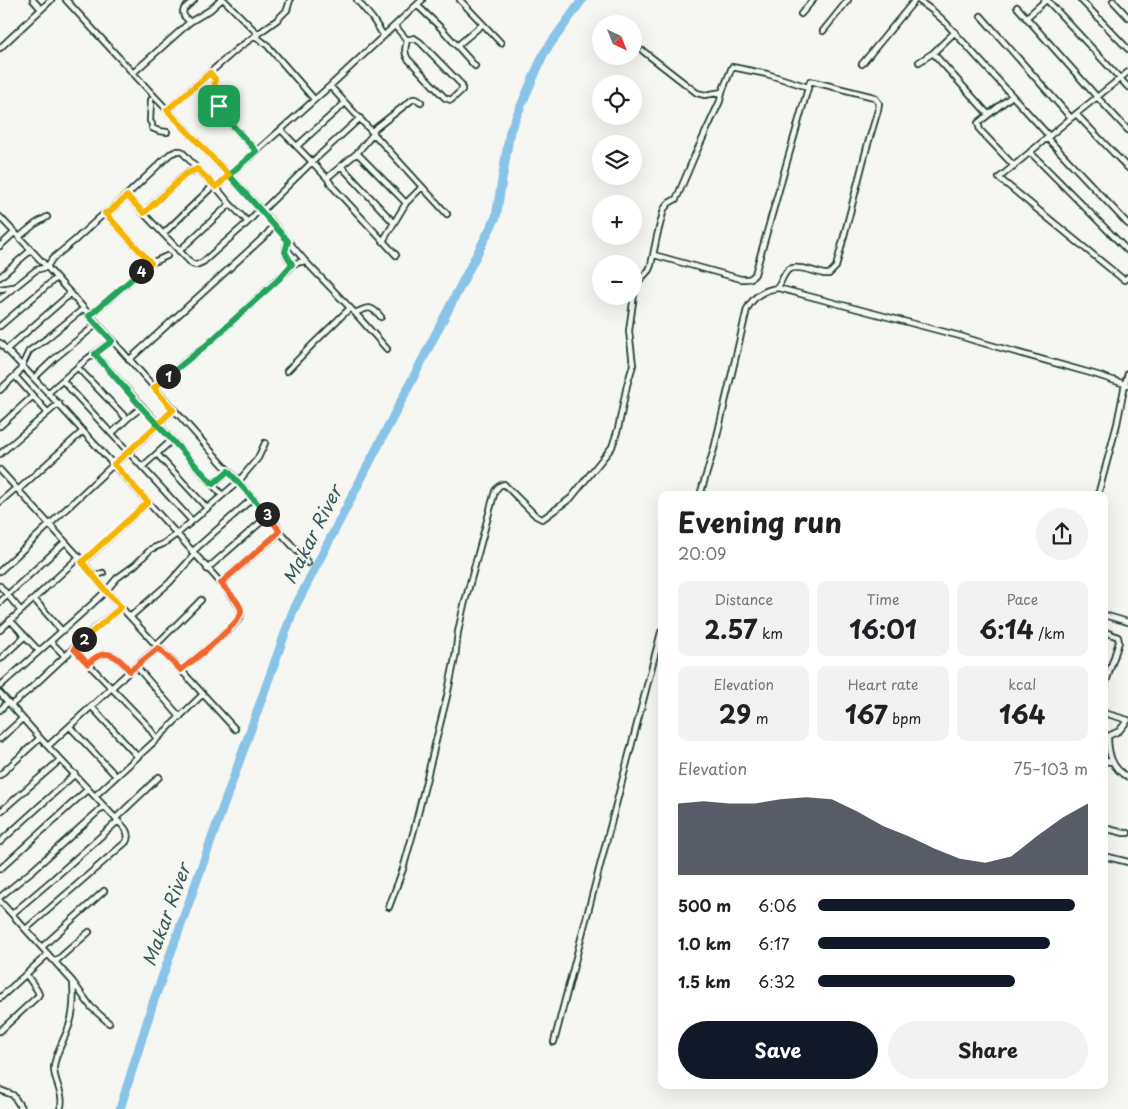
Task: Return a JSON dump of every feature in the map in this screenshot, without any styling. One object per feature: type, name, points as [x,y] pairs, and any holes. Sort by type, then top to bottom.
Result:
[{"type":"street","points":[[33,0],[41,9]]},
{"type":"street","points":[[0,48],[50,0]]},
{"type":"street","points":[[66,0],[229,175],[305,261],[387,349]]},
{"type":"street","points":[[190,22],[183,14],[183,11],[194,0]]},
{"type":"street","points":[[134,73],[190,22],[222,0],[267,45],[314,99]]},
{"type":"street","points":[[167,110],[238,49],[284,13],[290,0]]},
{"type":"street","points":[[357,0],[384,36]]},
{"type":"street","points":[[163,234],[330,86],[422,0]]},
{"type":"street","points":[[460,0],[501,43]]},
{"type":"street","points":[[801,14],[813,0]]},
{"type":"street","points":[[823,31],[848,0]]},
{"type":"street","points":[[862,64],[916,0],[937,14],[955,32],[1128,224]]},
{"type":"street","points":[[1026,18],[1047,0],[1128,87]]},
{"type":"street","points":[[1081,0],[1128,49]]},
{"type":"street","points":[[1113,1],[1128,17]]},
{"type":"street","points":[[417,4],[475,66]]},
{"type":"street","points":[[1017,8],[1128,130]]},
{"type":"street","points":[[980,16],[1071,118]]},
{"type":"street","points":[[457,46],[483,24]]},
{"type":"street","points":[[394,26],[407,40]]},
{"type":"street","points":[[919,62],[933,53],[955,32]]},
{"type":"street","points":[[414,38],[420,42],[460,83],[462,90],[453,99],[445,98],[408,60],[405,53],[407,40],[414,38]]},
{"type":"street","points":[[643,51],[697,93],[705,95],[722,92]]},
{"type":"street","points":[[933,53],[988,114]]},
{"type":"street","points":[[389,907],[403,869],[414,830],[447,696],[458,632],[495,491],[504,484],[536,516],[542,519],[571,498],[612,447],[633,365],[628,331],[635,287],[649,270],[664,209],[678,195],[720,101],[732,67],[767,74],[808,87]]},
{"type":"street","points":[[1126,281],[999,178],[1128,72]]},
{"type":"street","points":[[210,73],[215,79],[214,95],[225,117],[256,151]]},
{"type":"street","points":[[654,255],[741,279],[750,279],[754,276],[810,82],[868,95],[874,98],[879,105],[836,267],[829,274],[796,267],[791,268],[787,271],[778,288]]},
{"type":"street","points":[[330,86],[447,214]]},
{"type":"street","points":[[1012,96],[988,114],[978,126],[1014,166]]},
{"type":"street","points":[[326,178],[357,153],[373,132],[413,99],[421,102]]},
{"type":"street","points":[[151,100],[150,121],[152,128],[167,132]]},
{"type":"street","points":[[297,146],[345,102]]},
{"type":"street","points":[[1076,114],[1128,168]]},
{"type":"street","points":[[127,196],[192,264],[200,264],[360,118]]},
{"type":"street","points":[[280,130],[312,162],[396,255]]},
{"type":"street","points":[[0,299],[36,270],[47,267],[52,259],[74,242],[96,220],[109,212],[127,196],[170,154],[177,151],[181,151],[186,156],[248,222]]},
{"type":"street","points":[[1030,152],[1128,251]]},
{"type":"street","points":[[357,153],[406,203]]},
{"type":"street","points":[[341,166],[394,223]]},
{"type":"street","points":[[144,213],[186,174],[197,169]]},
{"type":"street","points":[[383,241],[406,203],[422,187]]},
{"type":"street","points":[[179,251],[230,204]]},
{"type":"street","points":[[105,213],[151,263]]},
{"type":"street","points":[[0,217],[253,498],[308,563]]},
{"type":"street","points":[[19,237],[34,224],[48,217]]},
{"type":"street","points":[[129,360],[267,234],[274,225]]},
{"type":"street","points":[[0,246],[15,232]]},
{"type":"street","points":[[288,241],[285,252],[292,264]]},
{"type":"street","points":[[0,277],[30,250]]},
{"type":"street","points":[[89,316],[151,263],[167,256]]},
{"type":"street","points":[[154,388],[227,326],[279,279],[292,264],[305,261]]},
{"type":"street","points":[[0,326],[56,278]]},
{"type":"street","points":[[0,289],[16,286]]},
{"type":"street","points":[[701,491],[714,449],[747,309],[756,296],[769,289],[778,288],[960,336],[1126,385]]},
{"type":"street","points":[[6,350],[70,294]]},
{"type":"street","points":[[287,371],[350,308]]},
{"type":"street","points":[[355,313],[370,308],[375,310],[380,316]]},
{"type":"street","points":[[0,390],[22,367],[29,351],[83,309]]},
{"type":"street","points":[[34,378],[97,324]]},
{"type":"street","points":[[48,393],[87,359],[112,341]]},
{"type":"street","points":[[0,343],[59,403],[221,583],[240,607],[240,618],[228,631],[181,670]]},
{"type":"street","points":[[95,354],[222,495]]},
{"type":"street","points":[[78,368],[127,419]]},
{"type":"street","points":[[1099,491],[1128,373]]},
{"type":"street","points":[[15,376],[47,412]]},
{"type":"street","points":[[63,381],[192,521]]},
{"type":"street","points":[[0,426],[33,396]]},
{"type":"street","points":[[0,454],[59,403]]},
{"type":"street","points":[[112,433],[142,408]]},
{"type":"street","points":[[0,571],[173,410]]},
{"type":"street","points":[[0,502],[84,431]]},
{"type":"street","points":[[142,467],[172,440]]},
{"type":"street","points":[[0,686],[51,642],[151,548],[163,544],[177,534],[238,482],[258,458],[265,443]]},
{"type":"street","points":[[157,454],[207,508]]},
{"type":"street","points":[[0,470],[79,557],[106,591],[235,729]]},
{"type":"street","points":[[213,484],[228,471]]},
{"type":"street","points":[[130,617],[169,583],[194,553],[253,498]]},
{"type":"street","points":[[82,562],[148,502]]},
{"type":"street","points":[[207,569],[268,515]]},
{"type":"street","points":[[221,583],[279,531]]},
{"type":"street","points":[[0,602],[65,542]]},
{"type":"street","points":[[0,630],[79,557]]},
{"type":"street","points":[[95,577],[103,573]]},
{"type":"street","points":[[0,586],[21,611]]},
{"type":"street","points":[[34,599],[62,631]]},
{"type":"street","points":[[48,746],[157,646],[201,600]]},
{"type":"street","points":[[0,710],[10,704],[121,607]]},
{"type":"street","points":[[1108,616],[1128,622]]},
{"type":"street","points":[[10,620],[39,651]]},
{"type":"street","points":[[1108,634],[1118,637],[1119,642],[1108,676]]},
{"type":"street","points":[[0,659],[25,636]]},
{"type":"street","points":[[51,642],[65,656]]},
{"type":"street","points":[[554,1042],[658,643]]},
{"type":"street","points":[[74,649],[157,739]]},
{"type":"street","points":[[88,664],[97,656],[108,653],[121,661],[130,671]]},
{"type":"street","points":[[136,666],[180,717]]},
{"type":"street","points":[[0,693],[60,760],[117,819],[128,834],[126,842],[26,929]]},
{"type":"street","points":[[95,796],[203,694]]},
{"type":"street","points":[[92,707],[137,756]]},
{"type":"street","points":[[1108,715],[1128,720],[1119,731],[1108,736]]},
{"type":"street","points":[[0,739],[22,719]]},
{"type":"street","points":[[70,727],[116,776]]},
{"type":"street","points":[[0,775],[40,738]]},
{"type":"street","points":[[1108,746],[1112,762],[1118,771],[1128,777]]},
{"type":"street","points":[[0,812],[60,760]]},
{"type":"street","points":[[1108,762],[1112,762]]},
{"type":"street","points":[[0,842],[75,774]]},
{"type":"street","points":[[12,914],[117,819],[158,777]]},
{"type":"street","points":[[0,870],[88,789]]},
{"type":"street","points":[[0,897],[32,871],[104,806]]},
{"type":"street","points":[[1108,829],[1128,833]]},
{"type":"street","points":[[1108,857],[1128,862]]},
{"type":"street","points":[[42,947],[104,891]]},
{"type":"street","points":[[0,901],[73,982],[91,1007],[109,1023]]},
{"type":"street","points":[[55,962],[89,932]]},
{"type":"street","points":[[0,998],[48,954]]},
{"type":"street","points":[[0,1031],[39,994],[26,974]]},
{"type":"street","points":[[60,1109],[62,1102],[53,1070],[73,1011],[73,982]]},
{"type":"street","points":[[0,1090],[13,1095],[22,1109]]},
{"type":"waterway","name":"Makar River","points":[[120,1109],[153,1003],[293,611],[496,217],[510,131],[544,53],[582,0]]},
{"type":"route","points":[[219,106],[214,95],[215,79],[210,73],[167,110],[229,175],[216,187],[197,169],[186,174],[144,213],[127,196],[109,212],[105,213],[151,263],[89,316],[112,341],[95,354],[142,408],[158,425],[213,484],[228,471],[276,524],[279,531],[221,583],[240,607],[240,618],[228,631],[181,670],[158,648],[130,671],[121,661],[108,653],[97,656],[88,664],[74,649],[93,630],[121,607],[82,562],[148,502],[114,464],[158,425],[173,410],[154,388],[210,342],[279,279],[292,264],[284,251],[288,241],[229,175],[256,151],[225,117],[219,106]]}]
